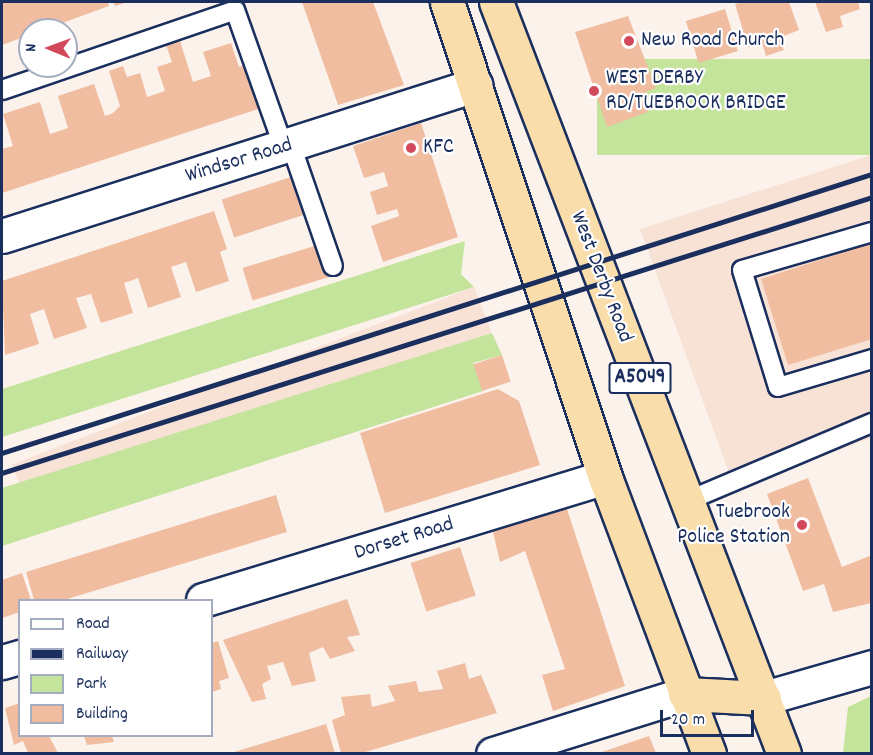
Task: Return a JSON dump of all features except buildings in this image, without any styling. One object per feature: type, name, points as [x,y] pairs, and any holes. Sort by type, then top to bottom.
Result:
[{"type":"highway","name":"A5049","points":[[447,2],[605,477],[709,753]]},
{"type":"highway","name":"West Derby Road","points":[[496,2],[784,753]]},
{"type":"highway","points":[[685,694],[764,698]]},
{"type":"street","name":"Windsor Road","points":[[2,236],[476,85]]},
{"type":"street","name":"Dorset Road","points":[[206,599],[605,477]]},
{"type":"street","points":[[2,662],[18,658]]},
{"type":"street","points":[[764,698],[872,667]]},
{"type":"street","points":[[493,753],[685,694]]},
{"type":"lane","points":[[2,90],[235,10],[333,266]]},
{"type":"lane","points":[[872,232],[742,270],[778,387],[872,359]]},
{"type":"lane","points":[[687,501],[872,423]]},
{"type":"shaded area","points":[[871,155],[871,438],[735,489],[640,229]]},
{"type":"shaded area","points":[[474,287],[492,333],[29,510],[12,464]]},
{"type":"green space","points":[[597,59],[871,59],[871,155],[597,155]]},
{"type":"green space","points":[[465,241],[461,274],[474,287],[2,437],[2,389]]},
{"type":"green space","points":[[492,333],[502,355],[473,363],[483,391],[2,546],[2,488]]},
{"type":"green space","points":[[871,696],[871,753],[843,753],[848,707]]},
{"type":"railway","points":[[2,453],[872,174]]},
{"type":"railway","points":[[2,473],[872,197]]},
{"type":"place","name":"New Road Church","points":[[629,41]]},
{"type":"place","name":"WEST DERBY RD/TUEBROOK BRIDGE","points":[[594,91]]},
{"type":"place","name":"KFC","points":[[411,148]]},
{"type":"place","name":"Tuebrook Police Station","points":[[802,525]]}]
